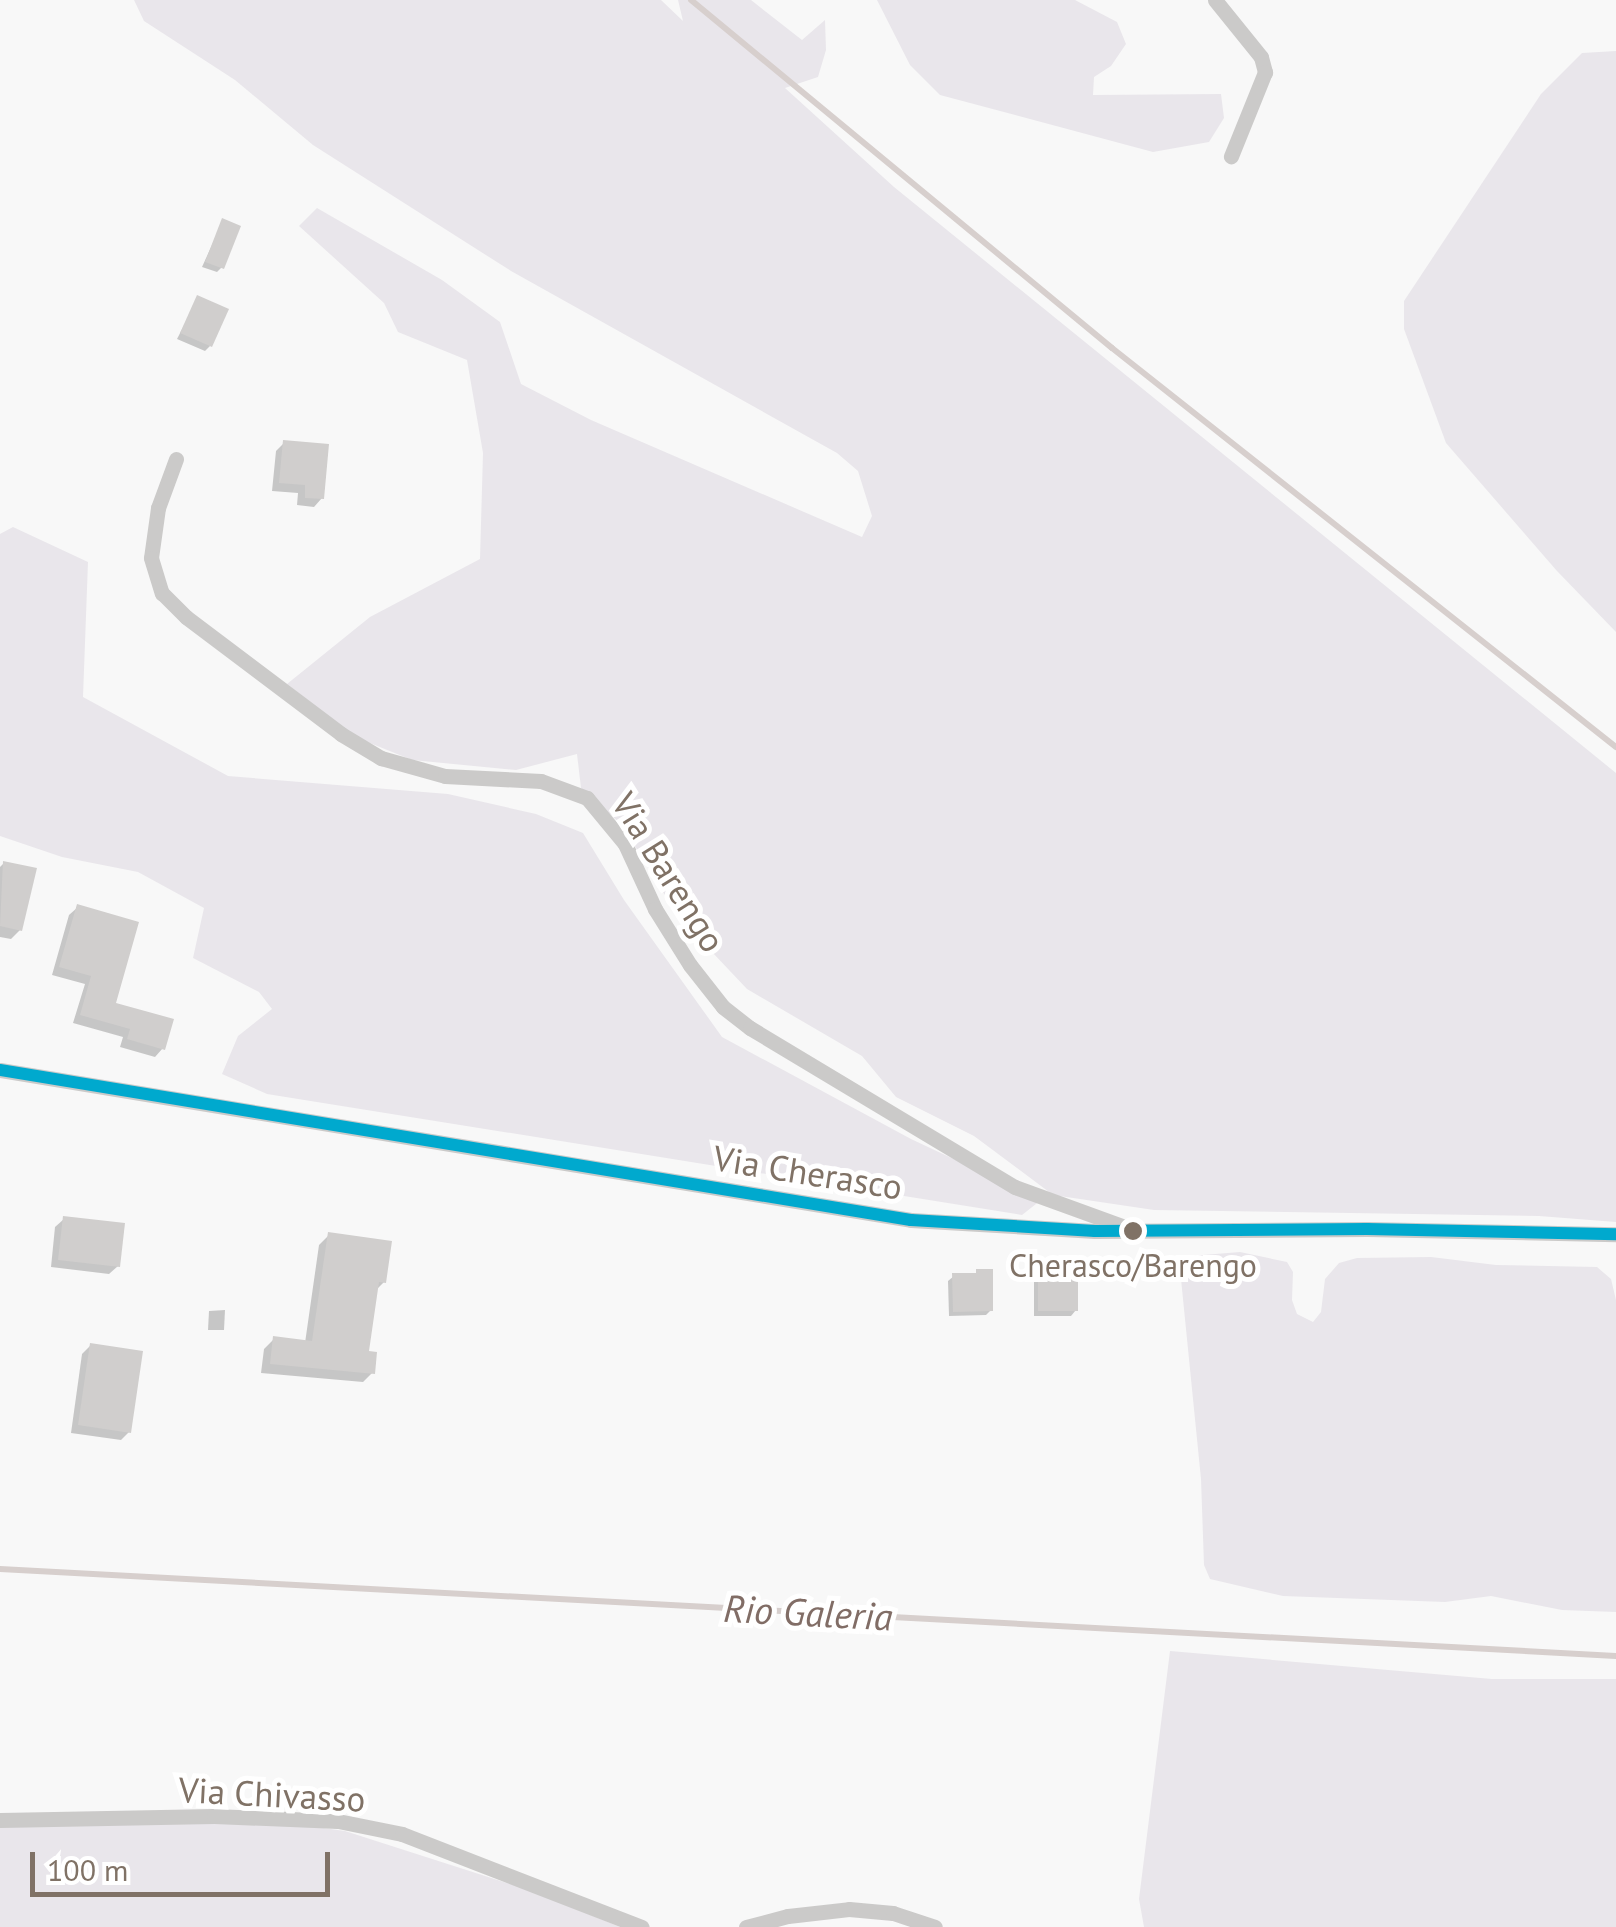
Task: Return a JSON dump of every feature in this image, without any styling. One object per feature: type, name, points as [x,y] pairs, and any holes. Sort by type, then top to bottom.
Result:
[{"type":"street","points":[[1215,0],[1261,57],[1265,72],[1231,156]]},
{"type":"street","name":"Via Barengo","points":[[176,459],[158,508],[152,558],[162,592],[186,617],[341,734],[381,758],[434,774],[558,784],[587,798],[625,844],[655,909],[690,964],[724,1007],[750,1028],[1015,1187],[1135,1231]]},
{"type":"street","name":"Via Cherasco","points":[[0,1070],[910,1220],[1135,1231],[1367,1229],[1616,1234]]},
{"type":"street","name":"Via Chivasso","points":[[0,1820],[214,1816],[338,1821],[402,1834],[642,1927]]},
{"type":"street","points":[[746,1927],[788,1916],[849,1909],[893,1913],[936,1927]]},
{"type":"shaded area","points":[[134,0],[661,0],[683,21],[678,0],[751,0],[802,40],[825,20],[826,50],[818,77],[785,88],[894,187],[1616,773],[1616,1222],[1539,1216],[1154,1210],[1053,1195],[974,1136],[896,1097],[862,1056],[747,989],[677,915],[622,825],[581,788],[577,754],[516,770],[412,760],[355,737],[287,684],[370,617],[480,559],[483,453],[467,360],[398,332],[384,303],[299,226],[317,208],[442,280],[500,322],[521,384],[591,420],[862,537],[872,516],[858,471],[837,453],[511,271],[313,145],[235,80],[144,21]]},
{"type":"shaded area","points":[[877,0],[1075,0],[1117,22],[1126,44],[1111,66],[1094,77],[1093,95],[1221,94],[1224,118],[1209,142],[1153,152],[940,95],[910,65]]},
{"type":"shaded area","points":[[1616,51],[1616,632],[1557,571],[1446,443],[1404,329],[1404,301],[1541,94],[1582,53]]},
{"type":"shaded area","points":[[13,527],[88,562],[83,697],[228,776],[448,794],[536,814],[583,833],[624,900],[722,1037],[911,1139],[1041,1200],[1022,1215],[267,1094],[222,1074],[238,1036],[272,1009],[259,992],[193,958],[204,908],[138,872],[62,857],[0,836],[0,534]]},
{"type":"shaded area","points":[[1240,1252],[1287,1262],[1293,1272],[1292,1300],[1297,1314],[1313,1322],[1321,1312],[1325,1279],[1339,1263],[1357,1258],[1431,1257],[1496,1265],[1597,1267],[1611,1279],[1616,1300],[1616,1612],[1562,1610],[1491,1596],[1445,1602],[1283,1596],[1210,1579],[1204,1565],[1201,1479],[1181,1279],[1183,1263],[1191,1256]]},
{"type":"shaded area","points":[[1170,1651],[1492,1679],[1616,1679],[1616,1927],[1144,1927],[1139,1899]]},
{"type":"shaded area","points":[[280,1822],[345,1831],[532,1891],[620,1927],[0,1927],[0,1826]]},
{"type":"building","points":[[222,218],[241,226],[224,269],[205,262]]},
{"type":"building","points":[[197,295],[229,309],[212,347],[180,333]]},
{"type":"building","points":[[283,440],[329,444],[324,499],[305,498],[305,485],[279,483]]},
{"type":"building","points":[[3,861],[37,868],[22,931],[0,926]]},
{"type":"building","points":[[77,904],[139,922],[116,1003],[174,1019],[165,1050],[127,1039],[130,1029],[80,1015],[91,976],[59,967]]},
{"type":"building","points":[[63,1216],[125,1223],[120,1267],[58,1260]]},
{"type":"building","points":[[328,1232],[392,1241],[386,1283],[379,1282],[369,1351],[377,1352],[375,1374],[270,1364],[273,1336],[312,1341]]},
{"type":"building","points":[[976,1269],[993,1269],[993,1311],[953,1312],[952,1273],[976,1273]]},
{"type":"building","points":[[1078,1269],[1078,1311],[1038,1311],[1038,1273]]},
{"type":"building","points":[[90,1343],[143,1351],[131,1433],[78,1425]]},
{"type":"waterway","points":[[691,0],[1112,348],[1616,747]]},
{"type":"waterway","name":"Rio Galeria","points":[[0,1569],[1616,1656]]},
{"type":"transit line","points":[[0,1070],[911,1220],[1095,1231],[1367,1229],[1616,1234]]},
{"type":"place","name":"Cherasco/Barengo","points":[[1133,1231]]}]
